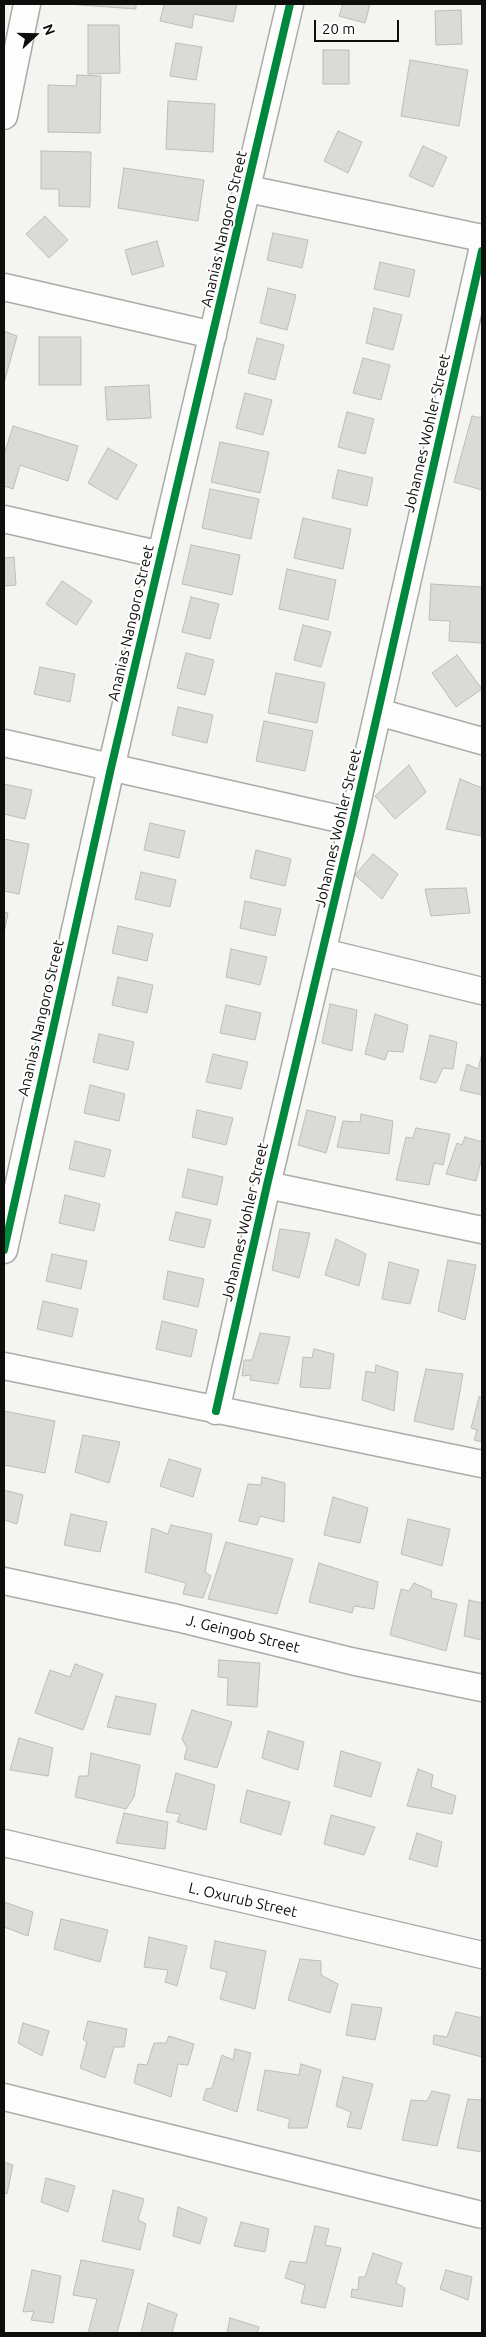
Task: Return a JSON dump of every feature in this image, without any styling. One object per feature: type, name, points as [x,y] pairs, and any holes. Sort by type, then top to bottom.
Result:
[{"type":"street","points":[[4,116],[27,4]]},
{"type":"street","name":"Ananias Nangoro Street","points":[[4,1250],[111,768],[290,4]]},
{"type":"street","points":[[248,189],[482,238]]},
{"type":"street","name":"Johannes Wohler Street","points":[[216,1411],[267,1185],[354,822],[482,251]]},
{"type":"street","points":[[4,287],[213,334]]},
{"type":"street","points":[[4,519],[161,555]]},
{"type":"street","points":[[378,712],[482,741]]},
{"type":"street","points":[[4,743],[354,822]]},
{"type":"street","points":[[323,952],[482,991]]},
{"type":"street","points":[[267,1185],[482,1230]]},
{"type":"street","points":[[4,1366],[216,1411],[482,1464]]},
{"type":"street","name":"J. Geingob Street","points":[[4,1581],[177,1618],[351,1660],[482,1688]]},
{"type":"street","name":"L. Oxurub Street","points":[[4,1843],[482,1955]]},
{"type":"street","points":[[4,2096],[482,2216]]},
{"type":"building","points":[[67,4],[136,4],[136,9]]},
{"type":"building","points":[[164,4],[237,4],[233,22],[194,14],[192,28],[160,21]]},
{"type":"building","points":[[343,4],[370,4],[365,23],[339,16]]},
{"type":"building","points":[[461,10],[462,44],[436,45],[435,11]]},
{"type":"building","points":[[88,25],[119,25],[120,73],[88,74]]},
{"type":"building","points":[[176,43],[202,47],[196,80],[170,76]]},
{"type":"building","points":[[323,50],[349,50],[349,84],[323,84]]},
{"type":"building","points":[[410,60],[468,70],[459,126],[401,116]]},
{"type":"building","points":[[77,75],[101,76],[100,133],[48,132],[48,85],[76,86]]},
{"type":"building","points":[[168,101],[215,104],[213,152],[166,149]]},
{"type":"building","points":[[338,131],[362,142],[348,173],[324,161]]},
{"type":"building","points":[[423,146],[447,157],[433,187],[409,176]]},
{"type":"building","points":[[41,151],[91,152],[90,207],[59,206],[59,189],[41,189]]},
{"type":"building","points":[[124,168],[204,180],[198,221],[118,208]]},
{"type":"building","points":[[45,216],[68,240],[49,258],[26,234]]},
{"type":"building","points":[[273,233],[308,240],[302,268],[267,260]]},
{"type":"building","points":[[157,241],[164,266],[132,275],[125,250]]},
{"type":"building","points":[[380,262],[415,270],[409,297],[374,289]]},
{"type":"building","points":[[268,288],[296,295],[287,330],[260,323]]},
{"type":"building","points":[[374,308],[402,315],[393,350],[366,343]]},
{"type":"building","points":[[4,331],[17,336],[4,383]]},
{"type":"building","points":[[39,337],[81,337],[81,385],[39,385]]},
{"type":"building","points":[[257,338],[284,345],[275,380],[248,373]]},
{"type":"building","points":[[363,358],[390,365],[381,400],[353,393]]},
{"type":"building","points":[[149,385],[151,418],[107,420],[105,387]]},
{"type":"building","points":[[245,393],[272,400],[263,435],[236,428]]},
{"type":"building","points":[[347,412],[374,419],[365,454],[338,447]]},
{"type":"building","points":[[472,416],[482,418],[482,490],[454,482]]},
{"type":"building","points":[[13,426],[78,446],[68,481],[20,465],[13,489],[4,486],[4,455]]},
{"type":"building","points":[[220,442],[269,452],[260,493],[211,482]]},
{"type":"building","points":[[108,448],[137,465],[117,500],[88,483]]},
{"type":"building","points":[[338,470],[373,478],[367,506],[332,498]]},
{"type":"building","points":[[210,489],[259,499],[251,539],[202,528]]},
{"type":"building","points":[[303,518],[351,529],[343,569],[294,558]]},
{"type":"building","points":[[191,545],[240,555],[232,595],[182,584]]},
{"type":"building","points":[[14,557],[16,585],[4,586],[4,558]]},
{"type":"building","points":[[287,569],[336,580],[328,620],[279,609]]},
{"type":"building","points":[[62,581],[92,601],[76,625],[46,604]]},
{"type":"building","points":[[431,584],[482,587],[482,643],[449,641],[450,621],[429,620]]},
{"type":"building","points":[[191,597],[219,604],[210,639],[182,632]]},
{"type":"building","points":[[303,625],[331,632],[321,667],[294,660]]},
{"type":"building","points":[[186,653],[214,660],[205,695],[177,688]]},
{"type":"building","points":[[457,655],[482,689],[456,707],[432,673]]},
{"type":"building","points":[[40,667],[75,674],[70,702],[34,694]]},
{"type":"building","points":[[276,673],[325,683],[317,723],[268,713]]},
{"type":"building","points":[[178,707],[213,715],[207,743],[172,735]]},
{"type":"building","points":[[264,721],[313,731],[305,771],[256,761]]},
{"type":"building","points":[[409,765],[426,792],[395,819],[375,796]]},
{"type":"building","points":[[460,779],[482,788],[482,836],[446,829]]},
{"type":"building","points":[[4,784],[32,790],[25,819],[4,814]]},
{"type":"building","points":[[150,823],[185,831],[179,858],[144,850]]},
{"type":"building","points":[[4,839],[29,844],[19,894],[4,891]]},
{"type":"building","points":[[256,850],[291,859],[285,886],[250,878]]},
{"type":"building","points":[[373,854],[398,874],[382,899],[355,875]]},
{"type":"building","points":[[141,872],[176,880],[170,907],[135,899]]},
{"type":"building","points":[[466,888],[470,913],[431,916],[425,889]]},
{"type":"building","points":[[245,901],[281,909],[275,936],[240,928]]},
{"type":"building","points":[[4,912],[8,913],[4,933]]},
{"type":"building","points":[[118,926],[153,934],[147,961],[112,953]]},
{"type":"building","points":[[231,949],[267,957],[260,985],[226,977]]},
{"type":"building","points":[[118,977],[153,985],[147,1013],[112,1005]]},
{"type":"building","points":[[330,1004],[357,1010],[352,1051],[322,1043]]},
{"type":"building","points":[[226,1005],[261,1013],[255,1040],[220,1033]]},
{"type":"building","points":[[375,1014],[408,1025],[403,1052],[388,1051],[385,1060],[365,1054]]},
{"type":"building","points":[[99,1034],[134,1042],[128,1070],[93,1062]]},
{"type":"building","points":[[430,1035],[457,1042],[453,1069],[443,1068],[436,1083],[420,1079]]},
{"type":"building","points":[[213,1054],[248,1062],[241,1089],[206,1082]]},
{"type":"building","points":[[482,1054],[482,1095],[460,1090],[467,1064],[478,1069]]},
{"type":"building","points":[[90,1085],[125,1094],[119,1121],[84,1113]]},
{"type":"building","points":[[197,1110],[233,1118],[226,1145],[192,1137]]},
{"type":"building","points":[[307,1110],[336,1117],[326,1153],[298,1145]]},
{"type":"building","points":[[361,1114],[393,1121],[389,1154],[337,1147],[343,1121],[360,1122]]},
{"type":"building","points":[[416,1128],[450,1134],[443,1165],[434,1163],[429,1185],[396,1180],[406,1137],[413,1138]]},
{"type":"building","points":[[465,1137],[482,1142],[482,1157],[476,1181],[446,1174],[457,1143],[462,1145]]},
{"type":"building","points":[[75,1141],[111,1150],[104,1177],[69,1169]]},
{"type":"building","points":[[188,1169],[223,1177],[217,1205],[182,1197]]},
{"type":"building","points":[[65,1195],[100,1204],[94,1231],[59,1223]]},
{"type":"building","points":[[176,1212],[211,1220],[204,1248],[169,1240]]},
{"type":"building","points":[[280,1229],[310,1233],[299,1278],[272,1270]]},
{"type":"building","points":[[336,1239],[366,1254],[359,1286],[325,1275]]},
{"type":"building","points":[[52,1254],[87,1261],[81,1289],[46,1281]]},
{"type":"building","points":[[448,1260],[476,1265],[465,1320],[438,1311]]},
{"type":"building","points":[[389,1262],[419,1270],[410,1304],[382,1299]]},
{"type":"building","points":[[168,1271],[204,1279],[198,1307],[163,1299]]},
{"type":"building","points":[[43,1301],[78,1309],[72,1337],[37,1329]]},
{"type":"building","points":[[162,1321],[197,1330],[191,1357],[156,1349]]},
{"type":"building","points":[[260,1333],[290,1337],[278,1384],[250,1380],[251,1375],[242,1376],[244,1360],[252,1360]]},
{"type":"building","points":[[314,1349],[334,1354],[330,1389],[300,1387],[303,1357],[312,1358]]},
{"type":"building","points":[[376,1365],[398,1372],[394,1411],[362,1400],[366,1371],[375,1373]]},
{"type":"building","points":[[426,1369],[463,1374],[453,1430],[414,1421]]},
{"type":"building","points":[[479,1397],[482,1398],[482,1442],[474,1440],[477,1430],[471,1428]]},
{"type":"building","points":[[4,1411],[55,1421],[45,1473],[4,1465]]},
{"type":"building","points":[[83,1435],[120,1442],[109,1483],[75,1472]]},
{"type":"building","points":[[169,1459],[201,1469],[193,1497],[160,1486]]},
{"type":"building","points":[[262,1477],[285,1483],[284,1522],[260,1516],[257,1525],[239,1521],[248,1484],[261,1485]]},
{"type":"building","points":[[4,1490],[23,1495],[17,1524],[4,1520]]},
{"type":"building","points":[[333,1497],[368,1508],[360,1543],[324,1535]]},
{"type":"building","points":[[71,1514],[107,1522],[100,1552],[64,1545]]},
{"type":"building","points":[[408,1519],[450,1529],[442,1566],[401,1554]]},
{"type":"building","points":[[171,1525],[212,1534],[205,1572],[211,1576],[203,1598],[183,1594],[186,1583],[145,1572],[152,1528],[168,1534]]},
{"type":"building","points":[[226,1542],[293,1559],[277,1614],[208,1599]]},
{"type":"building","points":[[319,1563],[378,1582],[374,1609],[354,1606],[352,1613],[309,1602]]},
{"type":"building","points":[[414,1583],[432,1591],[431,1598],[457,1604],[446,1651],[390,1635],[401,1589],[409,1591]]},
{"type":"building","points":[[469,1600],[482,1603],[482,1640],[464,1636]]},
{"type":"building","points":[[219,1660],[260,1663],[257,1707],[227,1705],[228,1678],[218,1677]]},
{"type":"building","points":[[75,1664],[103,1674],[83,1730],[35,1713],[50,1670],[70,1677]]},
{"type":"building","points":[[116,1696],[156,1704],[150,1735],[107,1727]]},
{"type":"building","points":[[192,1710],[232,1722],[217,1768],[184,1759],[187,1748],[182,1739]]},
{"type":"building","points":[[268,1731],[304,1742],[298,1770],[262,1758]]},
{"type":"building","points":[[19,1738],[53,1748],[48,1776],[10,1770]]},
{"type":"building","points":[[341,1751],[381,1763],[371,1797],[334,1786]]},
{"type":"building","points":[[91,1753],[140,1765],[134,1797],[126,1809],[75,1797],[79,1776],[88,1776]]},
{"type":"building","points":[[418,1769],[433,1775],[431,1787],[456,1796],[452,1814],[407,1806]]},
{"type":"building","points":[[176,1773],[215,1785],[206,1830],[177,1822],[180,1814],[166,1812]]},
{"type":"building","points":[[247,1790],[290,1802],[281,1835],[240,1822]]},
{"type":"building","points":[[124,1813],[168,1822],[165,1849],[116,1843]]},
{"type":"building","points":[[331,1815],[375,1827],[364,1855],[324,1844]]},
{"type":"building","points":[[417,1833],[442,1842],[437,1867],[409,1859]]},
{"type":"building","points":[[4,1902],[33,1912],[28,1936],[4,1927]]},
{"type":"building","points":[[61,1919],[108,1930],[100,1962],[54,1949]]},
{"type":"building","points":[[149,1937],[187,1946],[177,1986],[165,1982],[168,1970],[144,1967]]},
{"type":"building","points":[[215,1941],[266,1951],[255,2009],[220,1999],[227,1972],[210,1968]]},
{"type":"building","points":[[300,1959],[321,1961],[321,1975],[338,1984],[330,2013],[288,2000]]},
{"type":"building","points":[[352,2004],[382,2008],[375,2040],[346,2035]]},
{"type":"building","points":[[456,2012],[482,2018],[482,2057],[433,2044],[434,2035],[447,2037]]},
{"type":"building","points":[[88,2021],[127,2029],[124,2047],[114,2047],[105,2078],[80,2068],[87,2042],[83,2039]]},
{"type":"building","points":[[23,2023],[49,2031],[42,2056],[18,2043]]},
{"type":"building","points":[[169,2036],[194,2044],[188,2065],[178,2064],[171,2097],[134,2083],[138,2064],[147,2065],[154,2043],[166,2043]]},
{"type":"building","points":[[235,2049],[251,2053],[237,2112],[203,2100],[206,2089],[212,2088],[222,2055],[233,2060]]},
{"type":"building","points":[[301,2064],[321,2070],[307,2128],[288,2128],[290,2119],[257,2110],[265,2070],[299,2075]]},
{"type":"building","points":[[343,2077],[373,2084],[361,2129],[347,2127],[351,2112],[336,2106]]},
{"type":"building","points":[[432,2091],[450,2095],[437,2146],[402,2140],[411,2100],[427,2101]]},
{"type":"building","points":[[468,2099],[482,2100],[482,2152],[457,2148]]},
{"type":"building","points":[[4,2162],[13,2165],[7,2194],[4,2193]]},
{"type":"building","points":[[46,2178],[75,2186],[68,2212],[41,2202]]},
{"type":"building","points":[[113,2190],[144,2199],[138,2220],[146,2224],[140,2250],[102,2241]]},
{"type":"building","points":[[178,2207],[207,2218],[200,2244],[173,2236]]},
{"type":"building","points":[[241,2222],[269,2229],[265,2252],[234,2246]]},
{"type":"building","points":[[315,2226],[329,2229],[325,2245],[341,2248],[325,2308],[301,2303],[305,2285],[285,2278],[290,2261],[306,2263]]},
{"type":"building","points":[[373,2253],[402,2263],[396,2283],[405,2288],[402,2307],[351,2297],[352,2289],[358,2290],[359,2277],[365,2277]]},
{"type":"building","points":[[81,2260],[134,2270],[117,2333],[88,2333],[97,2299],[73,2295]]},
{"type":"building","points":[[32,2270],[61,2276],[53,2323],[31,2320],[34,2311],[23,2312]]},
{"type":"building","points":[[446,2270],[472,2277],[468,2300],[440,2289]]},
{"type":"building","points":[[148,2303],[177,2314],[172,2333],[141,2333]]},
{"type":"building","points":[[230,2318],[259,2327],[257,2333],[227,2333]]},
{"type":"cycle path","points":[[4,1250],[111,768],[290,4]]},
{"type":"cycle path","points":[[216,1411],[267,1185],[353,822],[482,251]]}]
